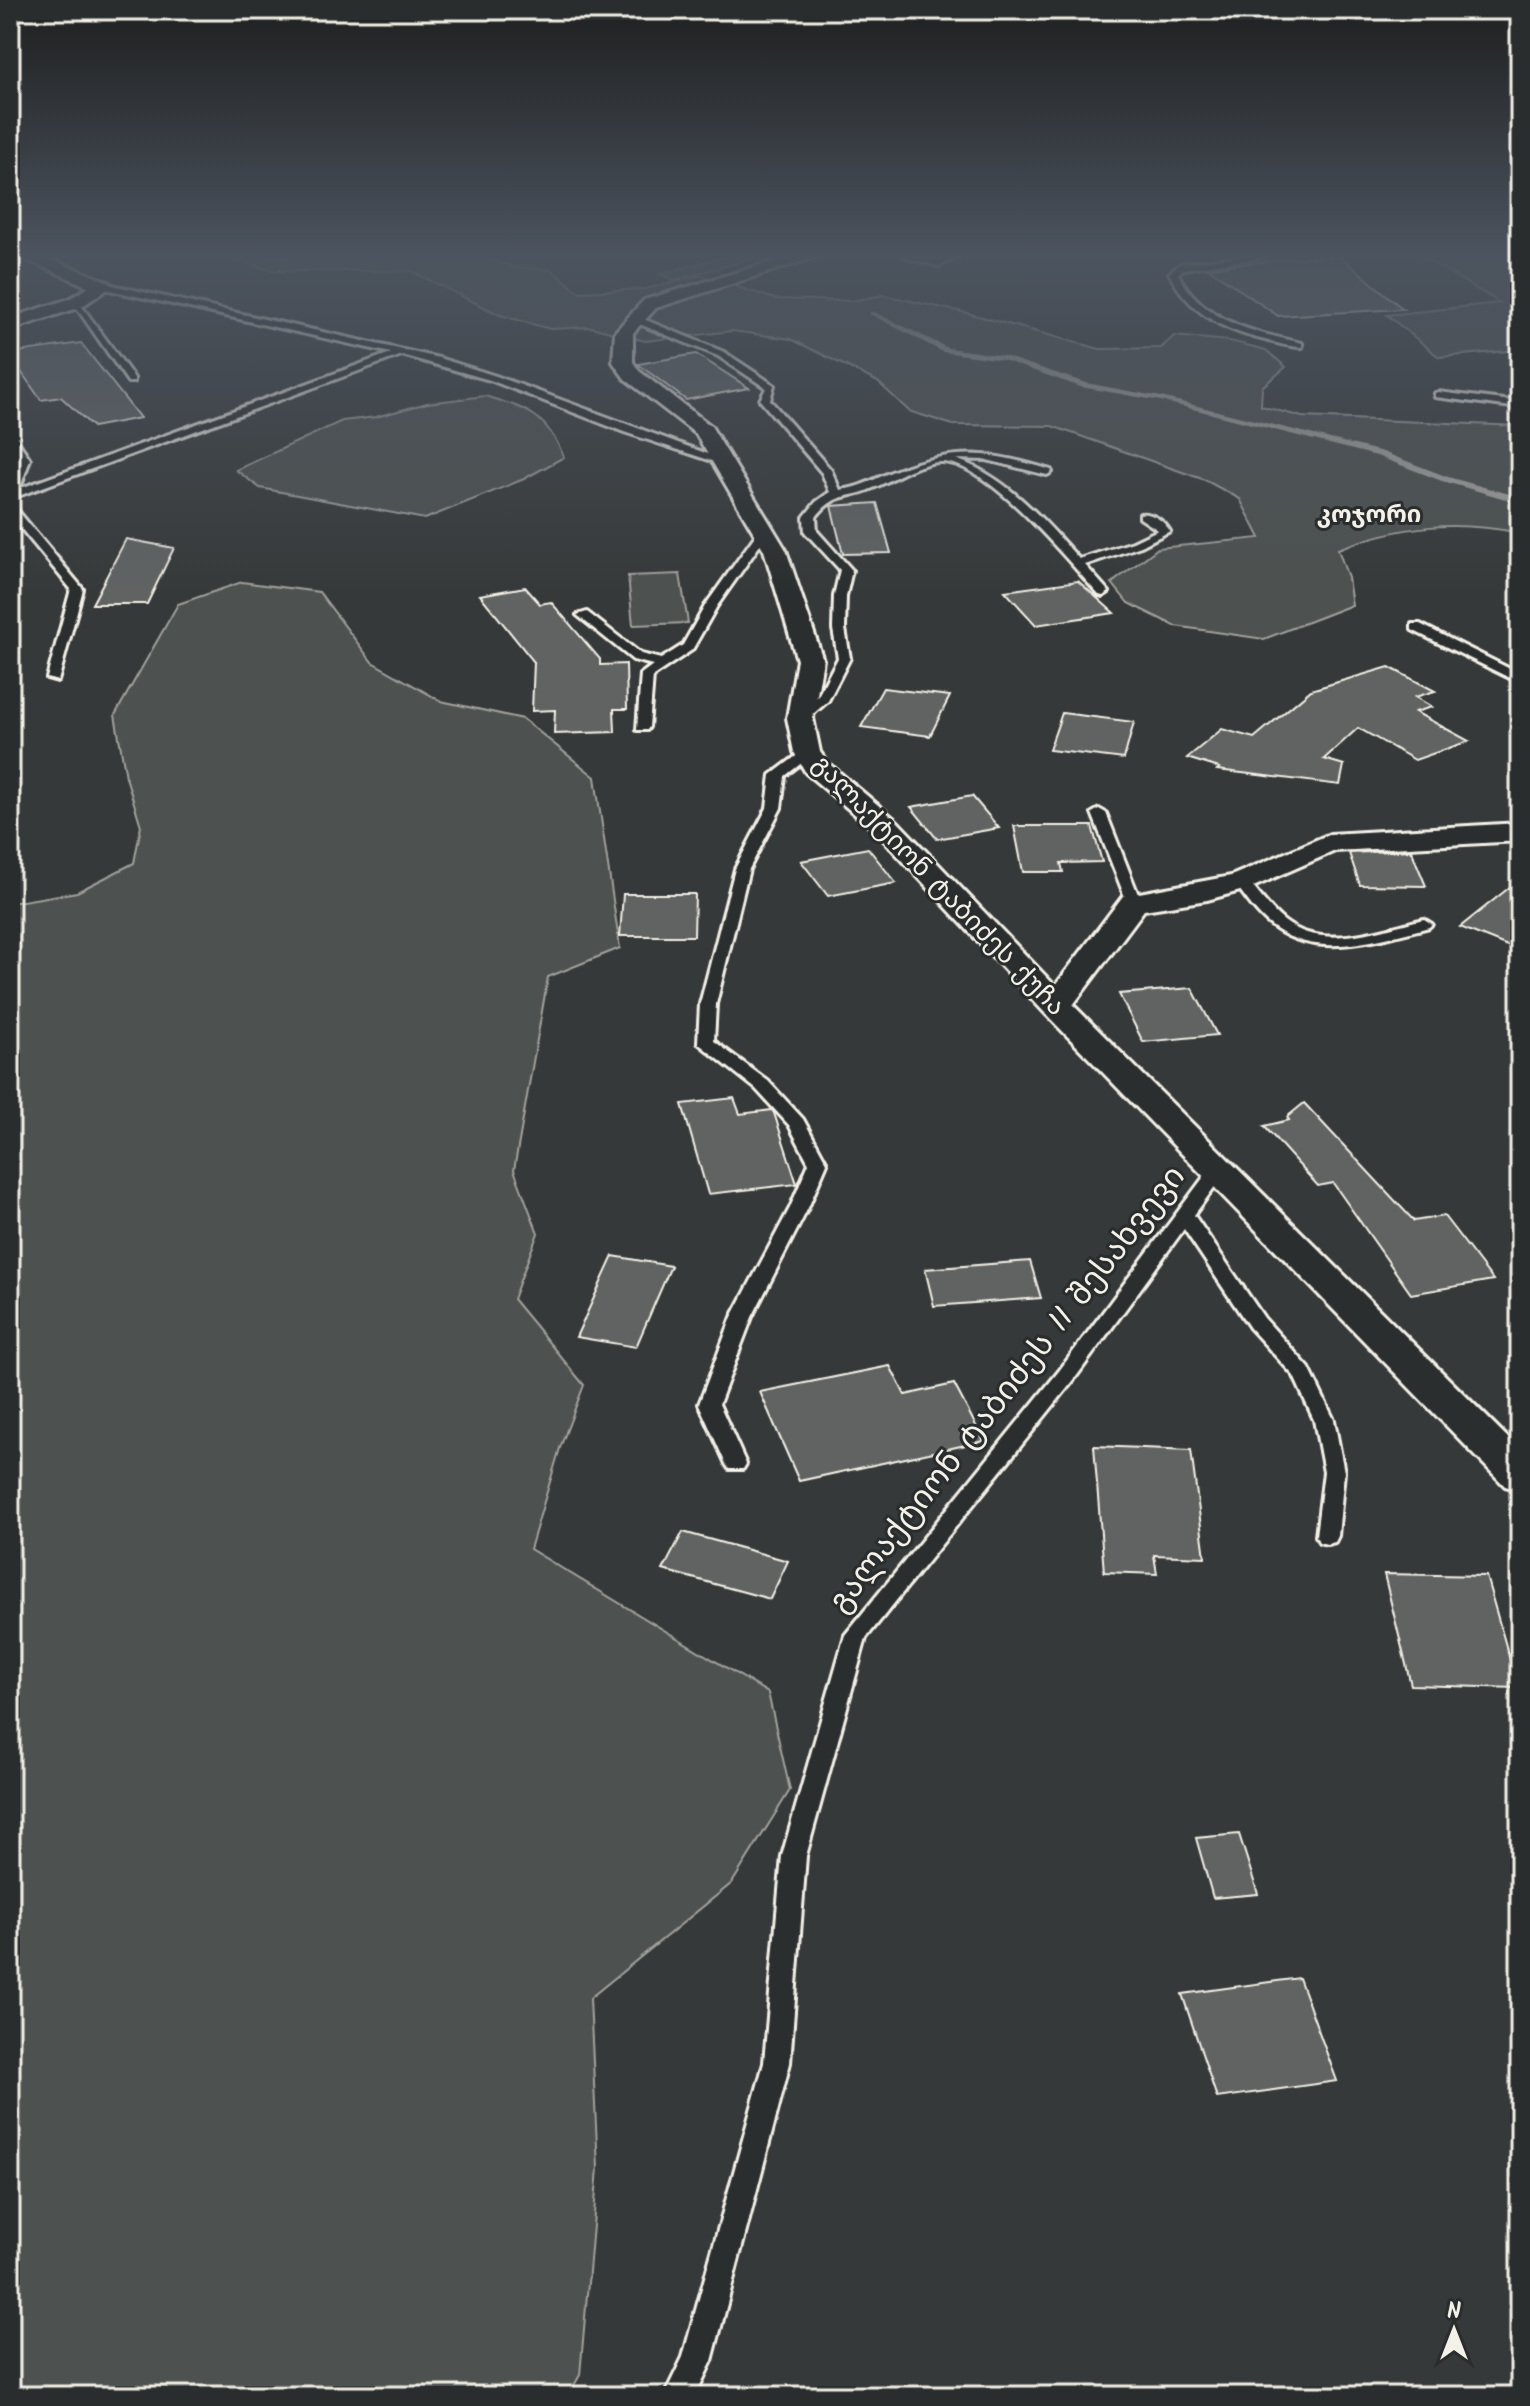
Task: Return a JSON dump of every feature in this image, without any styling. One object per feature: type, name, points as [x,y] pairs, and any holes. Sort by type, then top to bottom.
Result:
[{"type":"street","name":"გალაქტიონ ტაბიძეს ქუჩა","points":[[628,369],[704,430],[775,550],[810,660],[800,718],[807,752],[816,767],[887,827],[1056,1006],[1520,1475]]},
{"type":"street","points":[[10,444],[19,459],[10,485]]},
{"type":"street","points":[[1056,1006],[1134,902],[1207,891],[1241,882],[1330,843],[1520,832]]},
{"type":"lane","points":[[123,369],[131,380]]},
{"type":"lane","points":[[10,496],[355,369]]},
{"type":"lane","points":[[462,369],[722,461]]},
{"type":"lane","points":[[744,369],[771,387],[765,400],[827,472],[836,493]]},
{"type":"lane","points":[[1438,395],[1520,405]]},
{"type":"lane","points":[[800,718],[823,698],[844,658],[839,629],[840,596],[846,570],[811,532],[810,517],[820,504],[836,493],[859,493],[892,475],[959,453],[991,455],[1047,472]]},
{"type":"lane","points":[[937,458],[963,463],[1039,520],[1103,592]]},
{"type":"lane","points":[[10,508],[77,589],[53,678]]},
{"type":"lane","points":[[1077,564],[1137,544],[1164,531],[1161,525],[1144,516]]},
{"type":"lane","points":[[642,727],[647,674],[688,647],[711,606],[763,532]]},
{"type":"lane","points":[[583,615],[637,657],[662,663]]},
{"type":"lane","points":[[1416,627],[1520,679]]},
{"type":"lane","points":[[736,1464],[709,1404],[742,1317],[799,1208],[818,1163],[797,1123],[762,1085],[706,1043],[708,1004],[742,869],[774,808],[778,775],[807,752]]},
{"type":"lane","points":[[1099,813],[1134,902]]},
{"type":"lane","points":[[1241,882],[1281,927],[1304,937],[1327,942],[1424,924]]},
{"type":"lane","name":"გალაქტიონ ტაბიძეს II შესახვევი","points":[[679,2396],[697,2361],[777,2063],[794,1856],[856,1635],[1066,1376],[1218,1170]]},
{"type":"lane","points":[[1185,1216],[1257,1323],[1302,1373],[1324,1420],[1334,1472],[1327,1536]]},
{"type":"shaded area","points":[[852,369],[1283,369],[1262,387],[1261,406],[1302,417],[1520,426],[1520,533],[1473,527],[1428,527],[1384,535],[1338,549],[1348,578],[1352,605],[1264,639],[1175,626],[1128,603],[1112,583],[1158,548],[1260,538],[1240,499],[1205,480],[1052,426],[953,425],[909,411],[878,382]]},
{"type":"shaded area","points":[[485,396],[534,415],[550,431],[564,457],[524,479],[425,519],[260,488],[236,470],[342,421],[376,417],[427,403]]},
{"type":"shaded area","points":[[680,574],[688,623],[633,625],[628,576]]},
{"type":"shaded area","points":[[242,582],[319,592],[372,662],[441,701],[523,719],[595,777],[620,948],[548,977],[514,1170],[538,1233],[513,1299],[584,1385],[560,1448],[530,1549],[768,1693],[790,1790],[732,1883],[590,1998],[598,2168],[580,2375],[568,2396],[10,2396],[10,903],[77,892],[134,863],[141,826],[126,777],[115,715],[178,604]]},
{"type":"building","points":[[19,369],[102,369],[140,418],[93,427],[61,397],[41,400]]},
{"type":"building","points":[[645,369],[720,369],[749,388],[686,400]]},
{"type":"building","points":[[877,503],[891,553],[843,554],[831,506]]},
{"type":"building","points":[[126,539],[174,548],[147,604],[92,604]]},
{"type":"building","points":[[1078,581],[1114,613],[1036,625],[1005,591]]},
{"type":"building","points":[[525,587],[540,604],[551,602],[600,659],[600,665],[626,664],[627,709],[614,709],[615,732],[554,734],[555,710],[532,711],[534,662],[480,595]]},
{"type":"building","points":[[1389,667],[1435,691],[1415,697],[1432,707],[1415,712],[1469,741],[1415,760],[1358,728],[1324,759],[1344,765],[1340,785],[1217,770],[1219,768],[1187,758],[1222,729],[1254,738],[1311,690]]},
{"type":"building","points":[[883,688],[950,696],[930,736],[861,727]]},
{"type":"building","points":[[1062,713],[1134,722],[1124,759],[1049,750]]},
{"type":"building","points":[[972,796],[999,828],[937,839],[911,807]]},
{"type":"building","points":[[1014,826],[1092,826],[1102,862],[1061,863],[1063,872],[1023,872]]},
{"type":"building","points":[[868,848],[896,883],[828,896],[801,861]]},
{"type":"building","points":[[1411,850],[1426,886],[1360,885],[1349,853]]},
{"type":"building","points":[[1520,879],[1520,951],[1460,927]]},
{"type":"building","points":[[623,894],[695,894],[694,936],[620,936]]},
{"type":"building","points":[[1192,988],[1217,1035],[1143,1042],[1119,994]]},
{"type":"building","points":[[734,1098],[740,1114],[772,1110],[797,1184],[708,1194],[682,1104]]},
{"type":"building","points":[[1304,1103],[1414,1221],[1444,1216],[1493,1280],[1411,1294],[1333,1183],[1318,1186],[1264,1126],[1289,1120],[1287,1117]]},
{"type":"building","points":[[613,1256],[671,1266],[636,1347],[576,1337]]},
{"type":"building","points":[[1030,1261],[1041,1298],[934,1306],[925,1269]]},
{"type":"building","points":[[890,1366],[905,1395],[954,1384],[984,1441],[799,1481],[760,1392]]},
{"type":"building","points":[[1094,1446],[1191,1450],[1205,1557],[1154,1555],[1157,1574],[1104,1572]]},
{"type":"building","points":[[683,1532],[788,1561],[770,1599],[663,1570]]},
{"type":"building","points":[[1384,1574],[1486,1576],[1518,1688],[1411,1685]]},
{"type":"building","points":[[1239,1834],[1258,1894],[1213,1898],[1196,1838]]},
{"type":"building","points":[[1299,1978],[1337,2081],[1217,2098],[1182,1994]]},
{"type":"waterway","points":[[1037,369],[1084,385],[1161,399],[1380,454],[1445,479],[1520,500]]},
{"type":"district","name":"კოჯორი","points":[[1369,515]]}]
